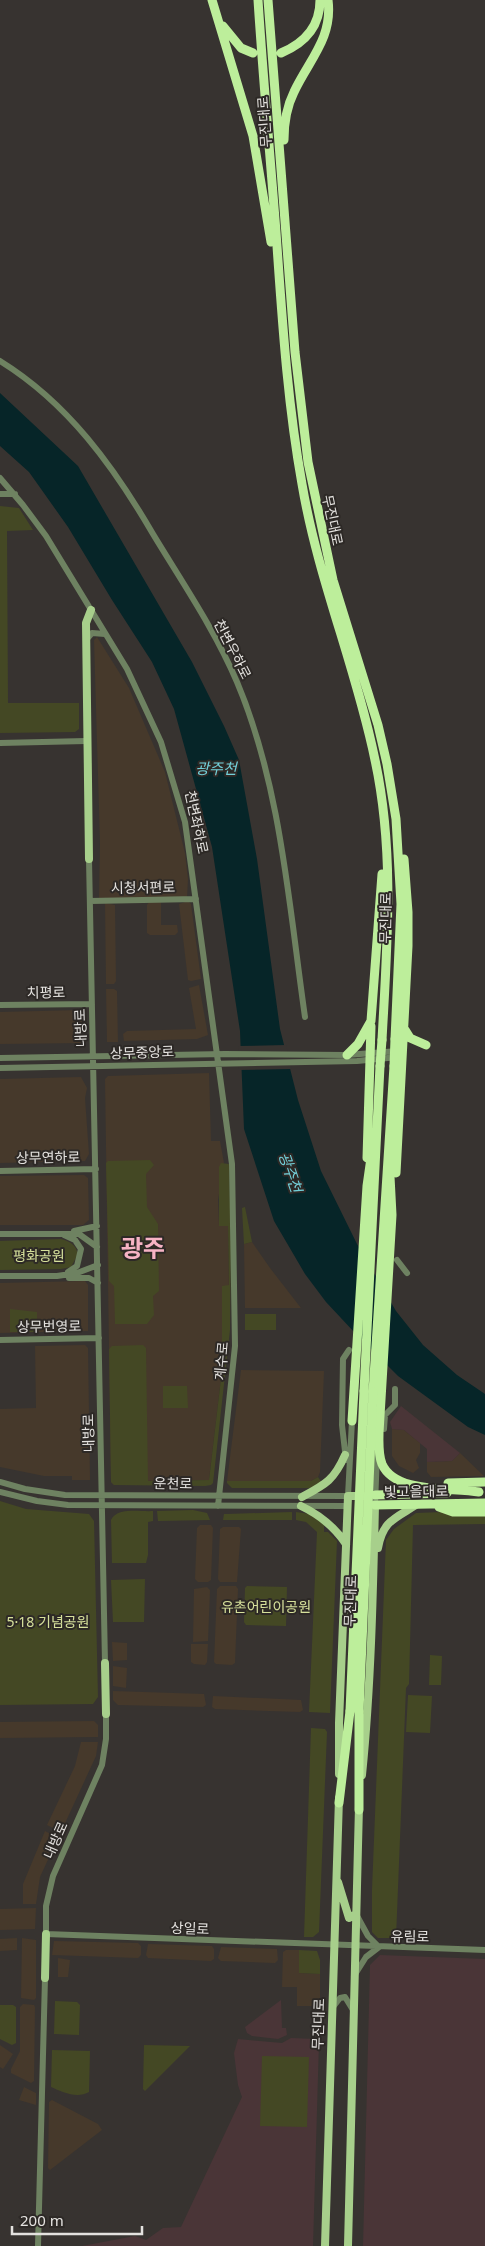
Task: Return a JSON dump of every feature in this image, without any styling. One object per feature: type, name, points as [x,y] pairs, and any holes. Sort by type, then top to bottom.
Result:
[{"type":"highway","points":[[212,0],[222,24],[231,39],[241,48],[253,53]]},
{"type":"highway","points":[[212,0],[253,136],[281,306]]},
{"type":"highway","name":"무진대로","points":[[268,0],[299,399],[308,462],[331,572],[378,724],[388,764],[396,819],[401,904],[390,1157]]},
{"type":"highway","points":[[281,53],[295,47],[311,32],[320,10],[320,0]]},
{"type":"highway","points":[[282,185],[285,162],[285,122],[293,93],[324,39],[329,17],[328,0]]},
{"type":"highway","name":"무진대로","points":[[258,3],[281,306],[294,438],[302,485],[325,586],[362,706],[376,761],[386,849],[388,902],[376,1131]]},
{"type":"highway","points":[[392,1215],[394,1210],[398,1097],[404,1053],[408,912],[401,838],[396,819]]},
{"type":"highway","points":[[368,1186],[366,1178],[371,1021],[383,866],[386,849]]},
{"type":"highway","points":[[347,1055],[358,1044],[371,1021]]},
{"type":"highway","points":[[405,1030],[410,1038],[426,1045]]},
{"type":"highway","points":[[352,1421],[368,1186],[376,1131]]},
{"type":"highway","points":[[376,1131],[379,1204],[373,1391],[382,1431],[385,1465],[389,1471],[401,1480],[414,1482],[485,1482]]},
{"type":"highway","points":[[373,1391],[392,1215],[390,1157]]},
{"type":"highway","points":[[379,1204],[390,1157]]},
{"type":"highway","name":"무진대로","points":[[339,1803],[354,1711],[373,1391]]},
{"type":"highway","points":[[382,1431],[381,1462],[386,1472],[397,1481],[413,1486],[457,1488],[482,1492]]},
{"type":"highway","name":"빛고을대로","points":[[375,1495],[482,1492]]},
{"type":"highway","name":"빛고을대로","points":[[375,1505],[485,1503]]},
{"type":"highway","points":[[432,1505],[453,1512],[485,1512]]},
{"type":"highway","name":"무진대로","points":[[354,1711],[359,1810]]},
{"type":"main road","name":"내방로","points":[[89,859],[86,623],[91,610]]},
{"type":"main road","points":[[302,1496],[328,1482],[347,1458]]},
{"type":"main road","name":"빛고을대로","points":[[348,1496],[375,1495]]},
{"type":"main road","name":"무진대로","points":[[325,2246],[339,1803],[339,1723],[348,1496]]},
{"type":"main road","name":"빛고을대로","points":[[347,1506],[375,1505]]},
{"type":"main road","name":"무진대로","points":[[348,2246],[354,1946],[359,1810],[367,1726],[375,1505]]},
{"type":"main road","points":[[374,1570],[381,1532],[388,1523],[416,1505]]},
{"type":"main road","points":[[301,1506],[329,1523],[346,1544]]},
{"type":"main road","points":[[346,1544],[349,1536],[354,1532],[362,1532],[368,1534],[374,1545]]},
{"type":"main road","name":"내방로","points":[[105,1663],[106,1714]]},
{"type":"main road","points":[[336,1877],[349,1918],[356,1914]]},
{"type":"main road","name":"내방로","points":[[45,1978],[46,1934]]},
{"type":"main road","points":[[325,2233],[332,2246]]},
{"type":"main road","points":[[341,2246],[348,2233]]},
{"type":"street","name":"천변우하로","points":[[0,361],[28,380],[56,404],[88,437],[115,472],[180,578],[230,667],[250,718],[272,804],[305,1017]]},
{"type":"street","name":"천변좌하로","points":[[0,478],[15,494],[46,536],[91,610],[139,692],[169,764],[186,822],[232,1164],[235,1218]]},
{"type":"street","points":[[0,494],[15,494]]},
{"type":"street","points":[[86,641],[92,633],[105,634]]},
{"type":"street","points":[[0,743],[86,741]]},
{"type":"street","name":"내방로","points":[[89,859],[105,1663]]},
{"type":"street","name":"시청서편로","points":[[90,901],[196,899]]},
{"type":"street","name":"치평로","points":[[0,1005],[92,1004]]},
{"type":"street","points":[[310,1057],[371,1057],[404,1053]]},
{"type":"street","name":"상무중앙로","points":[[0,1058],[217,1054],[310,1057]]},
{"type":"street","points":[[310,1057],[347,1055],[371,1057]]},
{"type":"street","name":"상무중앙로","points":[[0,1068],[226,1062],[310,1057]]},
{"type":"street","name":"상무연하로","points":[[0,1171],[96,1169]]},
{"type":"street","name":"계수로","points":[[218,1506],[235,1346],[235,1218]]},
{"type":"street","points":[[66,1233],[97,1226]]},
{"type":"street","points":[[57,1276],[74,1270],[81,1255],[81,1250],[75,1240],[59,1233]]},
{"type":"street","points":[[0,1234],[78,1234],[97,1247]]},
{"type":"street","points":[[397,1260],[407,1273]]},
{"type":"street","points":[[57,1276],[77,1273],[98,1265]]},
{"type":"street","points":[[0,1276],[89,1278],[98,1283]]},
{"type":"street","name":"상무번영로","points":[[0,1340],[99,1338]]},
{"type":"street","points":[[348,1496],[347,1458],[342,1425],[343,1360],[349,1350]]},
{"type":"street","points":[[375,1505],[376,1464],[385,1415],[395,1405],[396,1389]]},
{"type":"street","points":[[352,1421],[347,1458],[357,1470],[362,1472],[376,1464]]},
{"type":"street","name":"운천로","points":[[0,1482],[25,1490],[65,1495],[348,1496]]},
{"type":"street","name":"운천로","points":[[0,1492],[37,1501],[102,1506],[347,1506]]},
{"type":"street","name":"내방로","points":[[46,1934],[46,1906],[53,1876],[102,1765],[106,1739],[106,1714]]},
{"type":"street","points":[[354,1977],[366,1957],[379,1947],[368,1936],[356,1914]]},
{"type":"street","name":"상일로","points":[[46,1934],[334,1946]]},
{"type":"street","name":"유림로","points":[[334,1946],[485,1950]]},
{"type":"street","name":"내방로","points":[[38,2246],[45,1978]]},
{"type":"street","points":[[332,2009],[336,2001],[345,1997],[353,2010]]},
{"type":"shaded area","points":[[97,637],[129,688],[165,772],[185,853],[188,879],[187,898],[99,899],[100,843],[94,640]]},
{"type":"shaded area","points":[[188,901],[191,904],[201,979],[191,981],[188,980],[179,904]]},
{"type":"shaded area","points":[[149,902],[161,902],[161,925],[177,925],[178,932],[175,935],[150,935],[147,933],[147,905]]},
{"type":"shaded area","points":[[105,903],[115,905],[116,981],[114,984],[106,984]]},
{"type":"shaded area","points":[[199,985],[208,1035],[197,1039],[124,1041],[123,1034],[127,1031],[196,1029],[189,988]]},
{"type":"shaded area","points":[[106,989],[117,991],[118,1042],[107,1042]]},
{"type":"shaded area","points":[[80,1010],[84,1015],[85,1043],[0,1044],[0,1012]]},
{"type":"shaded area","points":[[209,1073],[211,1141],[220,1141],[224,1163],[218,1200],[219,1225],[228,1226],[229,1286],[223,1286],[222,1370],[209,1480],[148,1481],[114,1485],[111,1482],[105,1079],[108,1076]]},
{"type":"shaded area","points":[[81,1077],[87,1088],[85,1098],[89,1154],[85,1161],[0,1163],[0,1079]]},
{"type":"shaded area","points":[[84,1175],[88,1178],[89,1220],[83,1225],[0,1225],[0,1176]]},
{"type":"shaded area","points":[[252,1242],[301,1308],[245,1308],[244,1244]]},
{"type":"shaded area","points":[[85,1281],[88,1285],[88,1331],[0,1333],[0,1283]]},
{"type":"shaded area","points":[[85,1345],[88,1348],[90,1480],[72,1480],[72,1476],[44,1476],[0,1467],[0,1409],[36,1408],[35,1346]]},
{"type":"shaded area","points":[[241,1370],[324,1371],[320,1472],[318,1477],[311,1481],[227,1481]]},
{"type":"shaded area","points":[[401,1406],[460,1453],[452,1461],[427,1462],[427,1449],[404,1430],[392,1429],[390,1422]]},
{"type":"shaded area","points":[[392,1429],[404,1430],[420,1443],[420,1453],[416,1460],[419,1468],[413,1473],[399,1466],[392,1456]]},
{"type":"shaded area","points":[[460,1453],[484,1476],[431,1477],[427,1472],[427,1462],[452,1461]]},
{"type":"shaded area","points":[[200,1525],[211,1525],[213,1528],[211,1580],[208,1582],[198,1582],[195,1579],[197,1528]]},
{"type":"shaded area","points":[[223,1527],[239,1527],[241,1529],[237,1582],[220,1582],[218,1579],[220,1529]]},
{"type":"shaded area","points":[[220,1586],[236,1586],[238,1589],[235,1663],[232,1665],[216,1664],[214,1662],[217,1589]]},
{"type":"shaded area","points":[[207,1587],[210,1590],[208,1641],[193,1642],[194,1589]]},
{"type":"shaded area","points":[[112,1642],[127,1643],[127,1660],[113,1661]]},
{"type":"shaded area","points":[[191,1644],[208,1644],[207,1662],[205,1665],[191,1662]]},
{"type":"shaded area","points":[[113,1666],[127,1668],[126,1688],[113,1686]]},
{"type":"shaded area","points":[[113,1691],[204,1694],[206,1705],[203,1707],[118,1705],[113,1700]]},
{"type":"shaded area","points":[[213,1696],[301,1700],[303,1710],[300,1712],[215,1709],[212,1707]]},
{"type":"shaded area","points":[[94,1721],[98,1725],[98,1737],[0,1738],[0,1722]]},
{"type":"shaded area","points":[[81,1742],[98,1742],[96,1756],[61,1832],[47,1825],[75,1766]]},
{"type":"shaded area","points":[[45,1831],[58,1838],[40,1877],[36,1904],[23,1904],[23,1884]]},
{"type":"shaded area","points":[[36,1908],[35,1929],[0,1930],[0,1909]]},
{"type":"shaded area","points":[[17,1938],[17,1950],[0,1951],[0,1939]]},
{"type":"shaded area","points":[[22,1938],[36,1940],[36,1998],[34,2000],[21,1998]]},
{"type":"shaded area","points":[[54,1941],[138,1943],[141,1946],[141,1955],[138,1958],[52,1955]]},
{"type":"shaded area","points":[[148,1944],[212,1946],[214,1949],[214,1959],[211,1961],[148,1958],[146,1955]]},
{"type":"shaded area","points":[[221,1947],[277,1949],[278,1960],[275,1963],[221,1961],[218,1958]]},
{"type":"shaded area","points":[[286,1950],[299,1950],[299,1973],[320,1974],[320,2006],[297,2006],[297,1987],[282,1987],[283,1952]]},
{"type":"shaded area","points":[[380,1955],[485,1959],[485,2246],[363,2246],[370,1965]]},
{"type":"shaded area","points":[[58,1958],[70,1960],[68,1977],[58,1977]]},
{"type":"shaded area","points":[[281,2000],[282,2028],[286,2028],[287,2035],[278,2039],[252,2036],[247,2033],[245,2027]]},
{"type":"shaded area","points":[[23,2004],[34,2005],[35,2007],[34,2081],[31,2083],[11,2073],[11,2069],[20,2051],[20,2007]]},
{"type":"shaded area","points":[[291,2038],[315,2039],[319,2042],[313,2246],[82,2246],[135,2236],[146,2240],[163,2228],[181,2227],[242,2097],[238,2085],[234,2053],[238,2039],[282,2043]]},
{"type":"shaded area","points":[[0,2045],[13,2054],[3,2069],[0,2067]]},
{"type":"shaded area","points":[[24,2087],[36,2093],[36,2105],[19,2100]]},
{"type":"shaded area","points":[[52,2100],[98,2124],[102,2130],[50,2170],[48,2168],[49,2102]]},
{"type":"green space","points":[[0,506],[19,508],[33,530],[7,531],[8,703],[79,703],[79,729],[75,732],[0,733]]},
{"type":"green space","points":[[150,1160],[154,1165],[146,1174],[147,1207],[158,1224],[159,1291],[153,1296],[154,1315],[147,1324],[115,1324],[114,1286],[109,1281],[106,1163],[108,1161]]},
{"type":"green space","points":[[221,1163],[229,1164],[231,1246],[230,1330],[213,1483],[205,1486],[114,1485],[111,1482],[109,1349],[112,1346],[143,1345],[146,1348],[148,1481],[209,1480],[222,1370],[222,1286],[229,1285],[228,1226],[219,1226],[219,1167]]},
{"type":"green space","points":[[245,1207],[252,1242],[244,1244],[242,1208]]},
{"type":"green space","name":"평화공원","points":[[61,1239],[72,1244],[77,1251],[78,1254],[71,1267],[61,1269],[0,1270],[0,1241]]},
{"type":"green space","points":[[10,1309],[37,1312],[37,1332],[10,1332]]},
{"type":"green space","points":[[245,1314],[276,1314],[276,1330],[245,1330]]},
{"type":"green space","points":[[163,1386],[187,1386],[188,1408],[163,1408]]},
{"type":"green space","points":[[318,1477],[322,1483],[311,1488],[232,1488],[227,1483],[227,1481],[311,1481]]},
{"type":"green space","name":"5·18 기념공원","points":[[0,1501],[26,1509],[89,1514],[94,1521],[98,1697],[93,1704],[0,1705]]},
{"type":"green space","points":[[193,1510],[207,1513],[210,1520],[158,1521],[157,1511]]},
{"type":"green space","points":[[129,1511],[153,1511],[153,1521],[148,1522],[148,1555],[146,1563],[112,1563],[111,1520],[114,1516],[118,1513]]},
{"type":"green space","points":[[292,1512],[292,1520],[223,1520],[224,1514]]},
{"type":"green space","points":[[296,1512],[310,1514],[324,1524],[324,1532],[328,1532],[337,1541],[330,1713],[309,1712],[317,1532],[306,1522],[296,1520]]},
{"type":"green space","points":[[416,1513],[485,1514],[485,1524],[413,1525],[409,1684],[406,1688],[396,1938],[378,1938],[372,1932],[372,1890],[386,1540],[394,1529]]},
{"type":"green space","points":[[145,1579],[144,1622],[113,1622],[111,1580]]},
{"type":"green space","name":"유촌어린이공원","points":[[247,1586],[287,1587],[286,1626],[246,1625],[244,1622],[245,1588]]},
{"type":"green space","points":[[430,1655],[442,1656],[441,1685],[429,1685]]},
{"type":"green space","points":[[408,1695],[432,1696],[430,1733],[406,1732]]},
{"type":"green space","points":[[311,1728],[325,1729],[327,1732],[319,1932],[313,1937],[304,1937]]},
{"type":"green space","points":[[299,1950],[317,1951],[320,1960],[320,1974],[299,1973]]},
{"type":"green space","points":[[55,2001],[77,2002],[80,2005],[79,2035],[54,2034]]},
{"type":"green space","points":[[0,2005],[13,2005],[16,2007],[16,2043],[12,2045],[0,2039]]},
{"type":"green space","points":[[144,2045],[190,2046],[145,2091],[143,2089]]},
{"type":"green space","points":[[52,2050],[90,2051],[89,2092],[75,2095],[51,2087]]},
{"type":"green space","points":[[262,2056],[309,2057],[307,2127],[260,2126]]},
{"type":"water","name":"광주천","points":[[0,393],[78,466],[192,662],[224,726],[239,760],[257,859],[280,1029],[298,1100],[321,1171],[357,1244],[396,1311],[423,1345],[457,1375],[485,1394],[485,1435],[468,1427],[398,1376],[355,1333],[326,1302],[305,1274],[274,1221],[244,1129],[240,1031],[212,847],[174,709],[152,662],[68,527],[29,472],[0,446]]},
{"type":"pier","points":[[286,1045],[292,1069],[239,1070],[238,1046]]},
{"type":"district","name":"광주","points":[[143,1247]]}]
